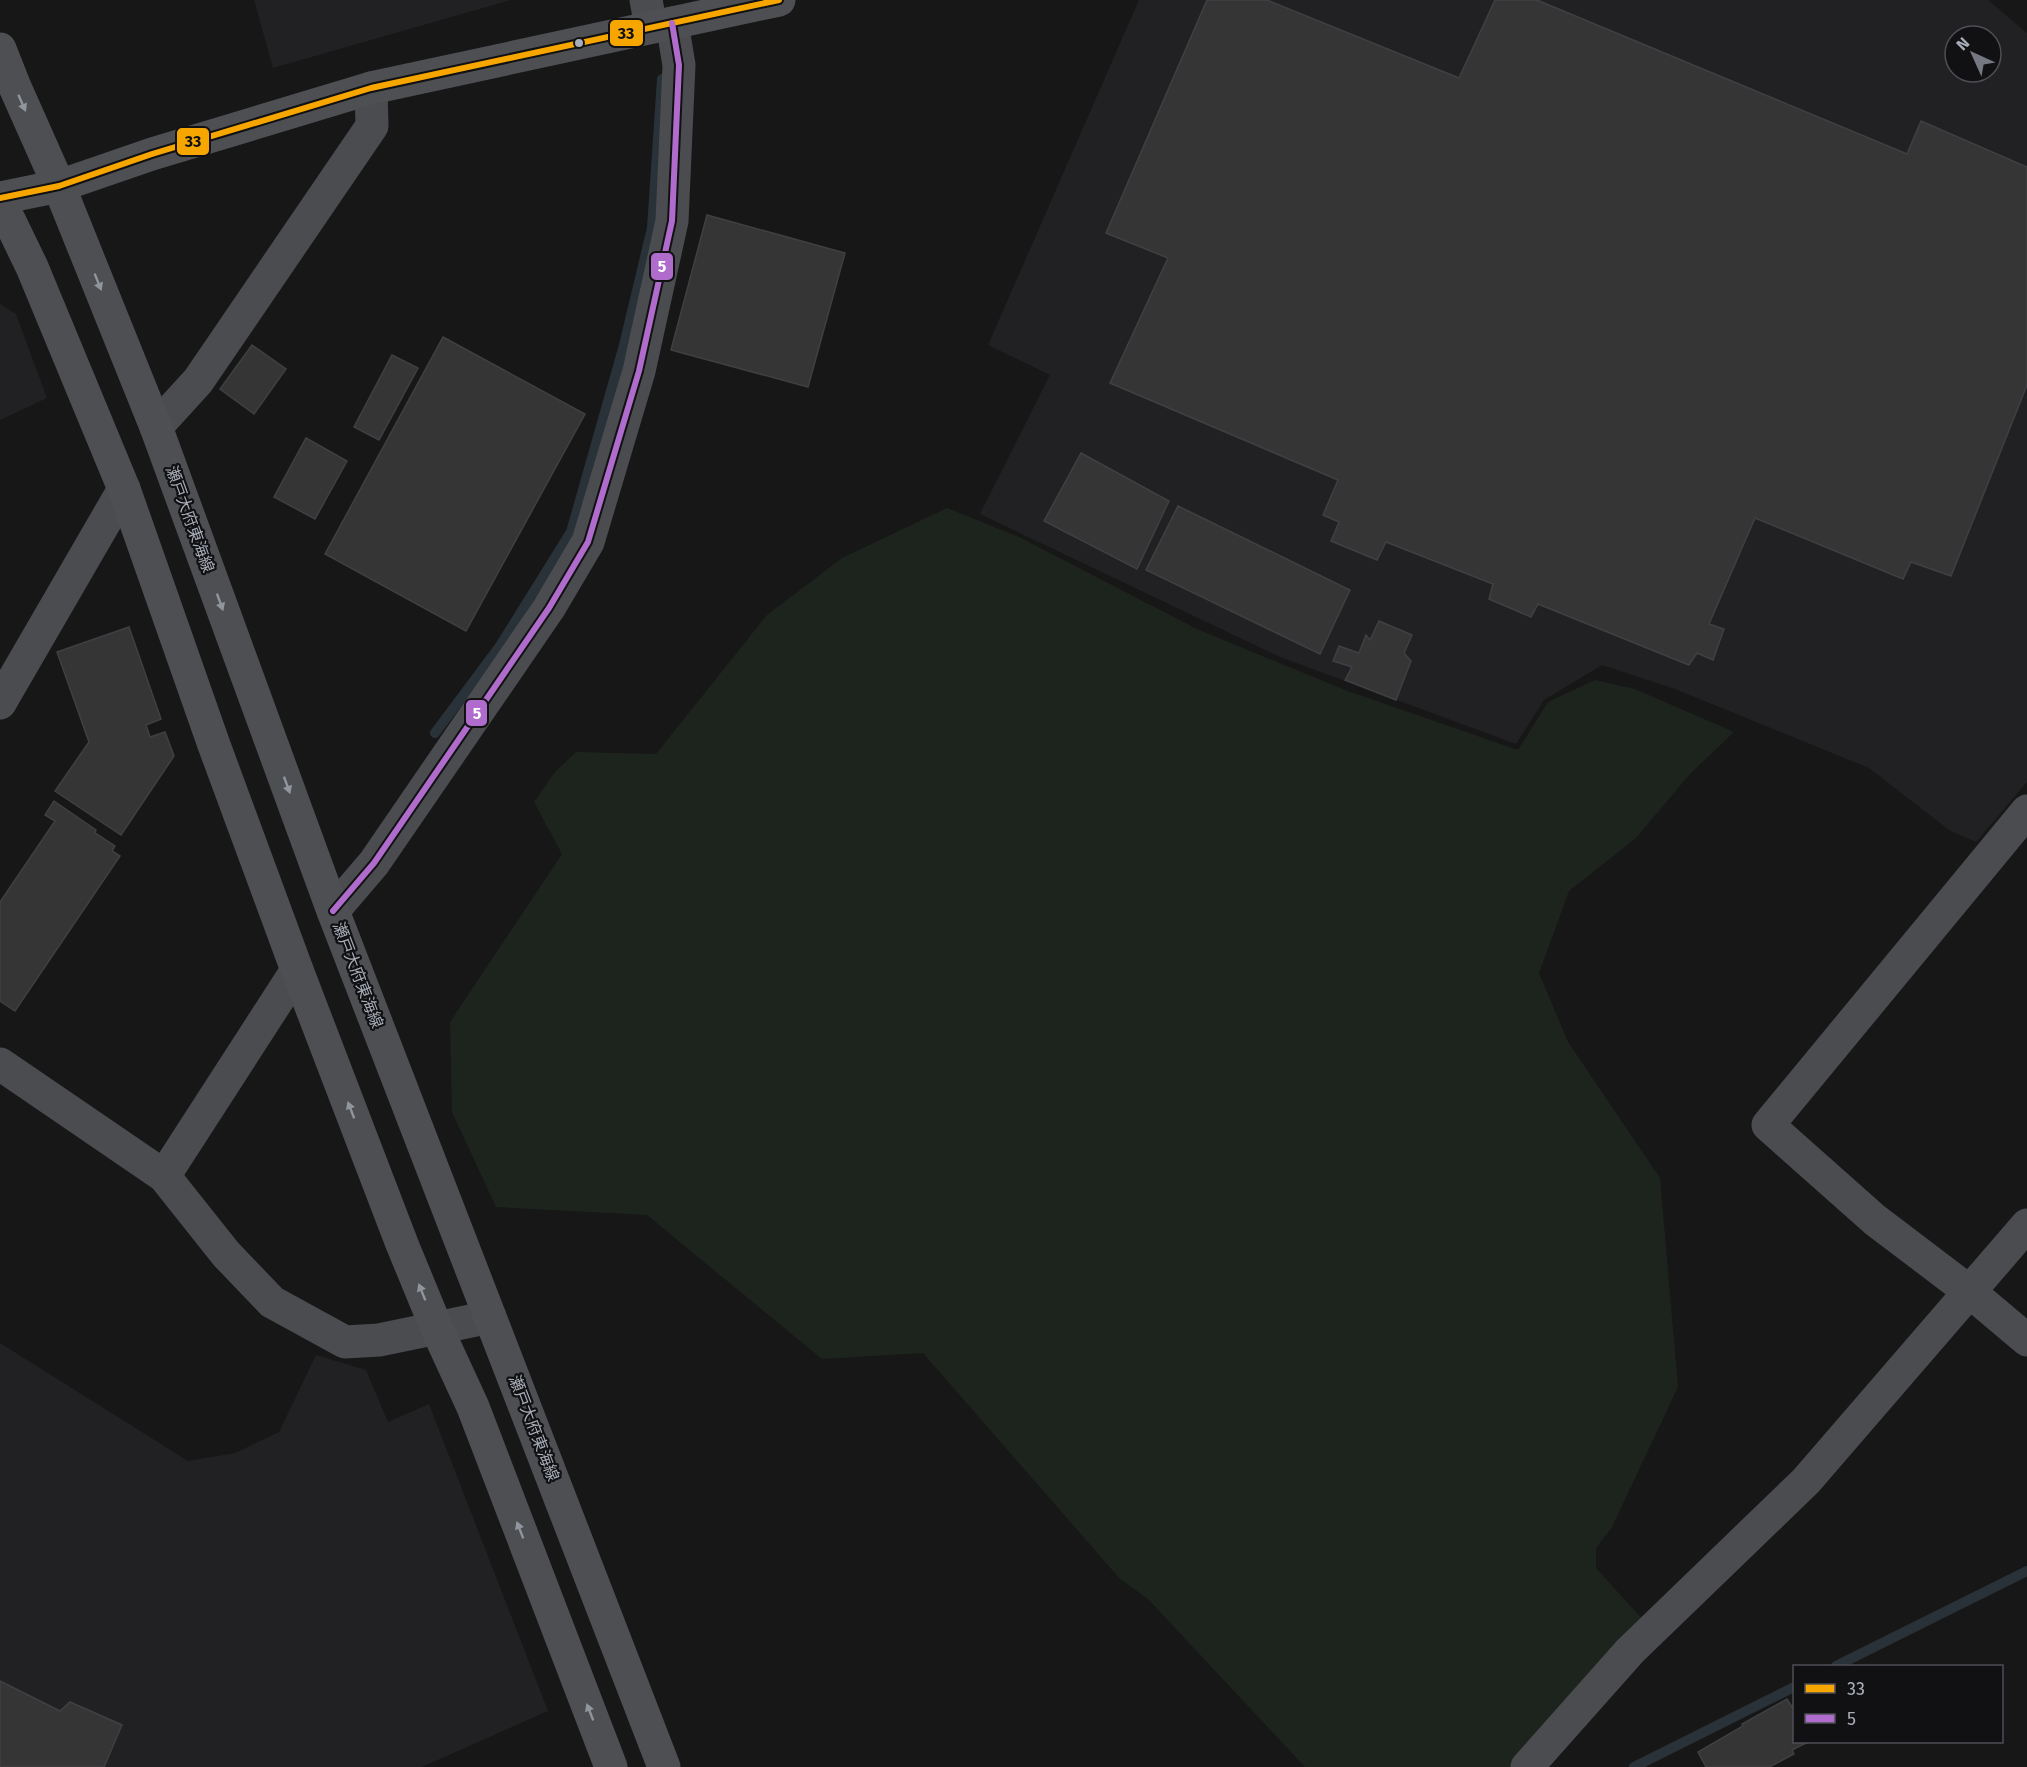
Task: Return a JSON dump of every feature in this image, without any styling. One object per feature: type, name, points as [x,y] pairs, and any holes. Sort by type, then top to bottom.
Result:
[{"type":"main road","points":[[611,1767],[473,1407],[437,1329],[297,970],[123,489],[32,267],[0,199],[59,186],[152,154],[371,88],[656,17],[779,0]]},
{"type":"main road","name":"瀬戸大府東海線","points":[[0,49],[59,186],[156,427],[333,911],[664,1767]]},
{"type":"street","points":[[333,911],[374,863],[549,608],[588,542],[639,371],[672,221],[679,65],[656,17]]},
{"type":"street","points":[[156,427],[198,381],[372,126],[371,88]]},
{"type":"street","points":[[0,703],[123,489]]},
{"type":"street","points":[[2027,811],[1768,1125],[1875,1220],[1970,1292],[2027,1340]]},
{"type":"street","points":[[164,1176],[297,970]]},
{"type":"street","points":[[0,1064],[164,1176],[226,1254],[272,1302],[345,1342],[379,1340],[490,1317]]},
{"type":"street","points":[[1527,1767],[1630,1651],[1806,1481],[2027,1225]]},
{"type":"shaded area","points":[[254,0],[511,0],[273,68]]},
{"type":"shaded area","points":[[1139,0],[1988,0],[2027,33],[2027,782],[1976,842],[1949,830],[1869,768],[1675,689],[1602,665],[1544,700],[1516,744],[1280,657],[980,514],[1050,375],[988,345]]},
{"type":"shaded area","points":[[0,304],[16,314],[47,398],[0,420]]},
{"type":"shaded area","points":[[947,508],[1019,537],[1197,629],[1345,690],[1518,750],[1548,702],[1595,680],[1635,689],[1734,732],[1690,774],[1636,838],[1569,891],[1539,973],[1568,1042],[1660,1178],[1678,1387],[1611,1529],[1596,1548],[1596,1568],[1644,1621],[1511,1767],[1305,1767],[1148,1599],[1120,1579],[923,1353],[822,1359],[647,1215],[496,1207],[452,1112],[450,1022],[562,854],[534,802],[555,772],[576,752],[656,754],[767,615],[842,558]]},
{"type":"shaded area","points":[[0,1343],[188,1461],[235,1453],[279,1432],[316,1355],[366,1370],[388,1422],[429,1404],[548,1711],[422,1767],[0,1767]]},
{"type":"building","points":[[1207,0],[1267,0],[1459,78],[1495,0],[1537,0],[1907,154],[1921,121],[2027,167],[2027,385],[1951,576],[1911,562],[1903,579],[1755,518],[1709,624],[1724,629],[1713,660],[1697,653],[1689,665],[1538,604],[1531,617],[1489,599],[1493,584],[1386,542],[1377,560],[1331,541],[1339,522],[1323,515],[1338,480],[1110,383],[1168,258],[1106,233]]},
{"type":"building","points":[[707,215],[845,253],[808,387],[671,350]]},
{"type":"building","points":[[443,337],[585,414],[466,631],[325,554]]},
{"type":"building","points":[[252,345],[286,369],[254,414],[220,389]]},
{"type":"building","points":[[392,355],[418,368],[379,440],[354,427]]},
{"type":"building","points":[[306,438],[347,461],[315,519],[274,497]]},
{"type":"building","points":[[1081,453],[1169,501],[1137,569],[1044,521]]},
{"type":"building","points":[[1178,506],[1350,590],[1320,654],[1146,570]]},
{"type":"building","points":[[1379,621],[1412,635],[1404,653],[1411,661],[1396,700],[1345,680],[1352,667],[1333,661],[1339,646],[1359,653],[1366,635],[1370,640]]},
{"type":"building","points":[[129,627],[161,719],[146,725],[150,737],[165,732],[174,756],[121,835],[55,791],[89,742],[57,652]]},
{"type":"building","points":[[54,801],[96,830],[95,833],[115,846],[112,851],[120,856],[15,1011],[0,1001],[0,902],[55,821],[45,815]]},
{"type":"building","points":[[0,1681],[60,1711],[70,1702],[122,1725],[104,1767],[0,1767]]},
{"type":"building","points":[[1787,1699],[1793,1706],[1793,1743],[1806,1743],[1792,1750],[1794,1754],[1769,1767],[1706,1767],[1698,1752],[1743,1726],[1742,1724]]},
{"type":"waterway","points":[[435,733],[500,646],[571,532],[624,345],[652,228],[662,79]]},
{"type":"waterway","points":[[1838,1665],[2027,1571]]},
{"type":"waterway","points":[[1634,1767],[1793,1688]]},
{"type":"transit line","name":"33","points":[[0,198],[59,186],[152,154],[371,88],[779,0]]},
{"type":"transit line","name":"5","points":[[333,911],[374,863],[549,608],[588,542],[639,371],[672,221],[679,65],[672,23]]}]
